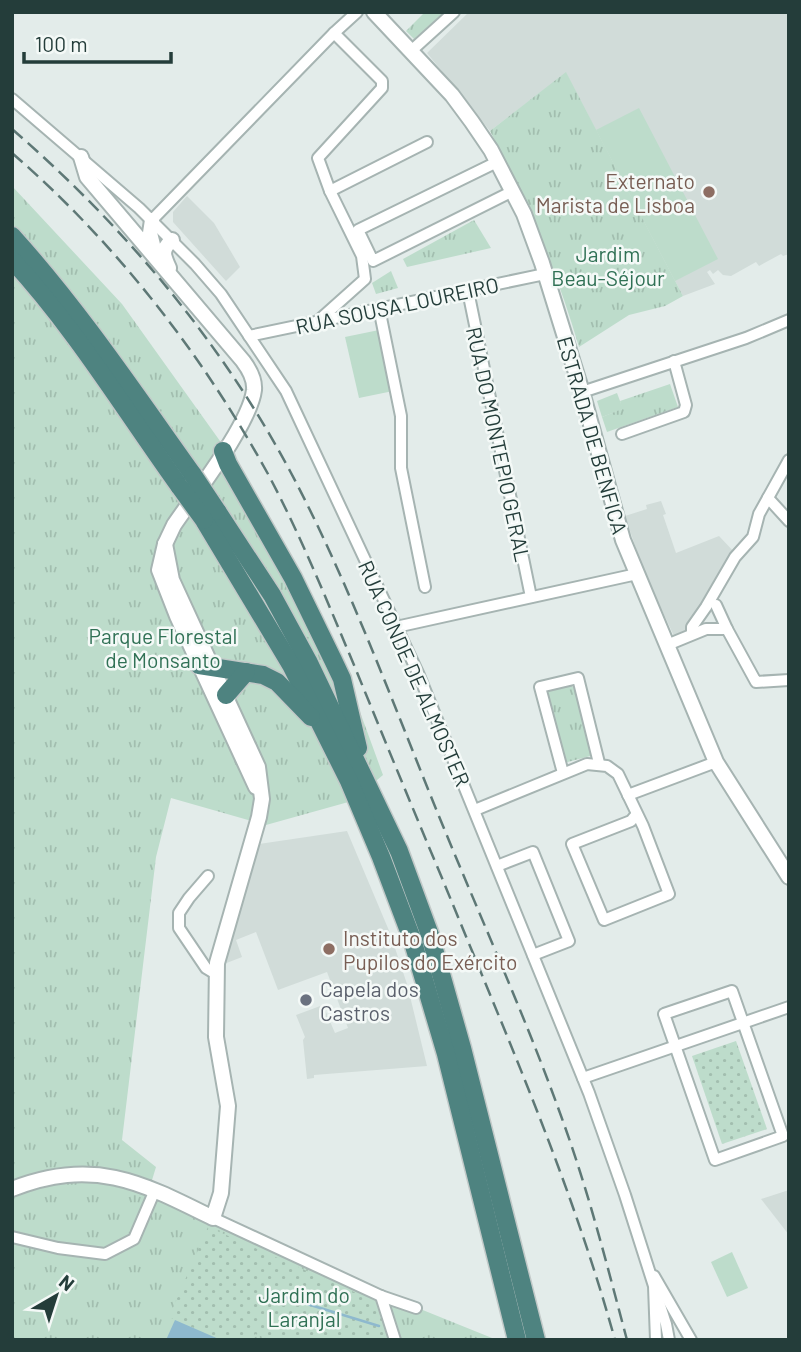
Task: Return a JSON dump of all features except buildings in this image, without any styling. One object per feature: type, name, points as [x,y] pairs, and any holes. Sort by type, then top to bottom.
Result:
[{"type":"highway","points":[[12,236],[88,328],[210,516],[272,595],[364,775],[399,851],[430,935],[462,1048],[536,1340]]},
{"type":"highway","points":[[12,261],[29,279],[186,481]]},
{"type":"highway","points":[[223,451],[293,578],[342,679],[364,775]]},
{"type":"highway","points":[[210,516],[324,729],[382,857],[412,939],[446,1054],[517,1340]]},
{"type":"highway","points":[[206,666],[263,675],[277,682],[324,729]]},
{"type":"highway","points":[[226,695],[246,672]]},
{"type":"street","points":[[338,29],[349,12]]},
{"type":"street","points":[[158,261],[150,240],[152,220],[338,29],[358,12]]},
{"type":"street","name":"ESTRADA DE BENFICA","points":[[374,12],[452,94],[479,130],[513,191],[545,274],[582,392],[623,540],[672,644],[716,762],[789,877]]},
{"type":"street","points":[[411,51],[454,12]]},
{"type":"street","points":[[318,321],[365,279],[362,256],[330,191],[318,158],[382,88],[382,81],[338,29]]},
{"type":"street","name":"RUA CONDE DE ALMOSTER","points":[[12,99],[81,157],[172,240],[220,294],[286,391],[396,627],[475,810],[583,1078],[654,1286],[656,1340]]},
{"type":"street","points":[[330,191],[426,142]]},
{"type":"street","points":[[81,157],[87,177],[243,361],[251,376],[254,391],[247,413],[174,525],[165,544],[159,570],[206,666],[262,799]]},
{"type":"street","points":[[497,162],[358,230],[373,261],[513,191]]},
{"type":"street","points":[[172,240],[163,248],[163,252],[176,282]]},
{"type":"street","name":"RUA SOUSA LOUREIRO","points":[[250,336],[545,274]]},
{"type":"street","name":"RUA DO MONTEPIO GERAL","points":[[468,291],[531,597]]},
{"type":"street","points":[[379,308],[401,416],[401,468],[425,587]]},
{"type":"street","points":[[582,392],[746,338],[789,320]]},
{"type":"street","points":[[622,434],[684,412],[686,405],[674,361]]},
{"type":"street","points":[[692,634],[692,627],[735,557],[753,537],[759,514],[789,460]]},
{"type":"street","points":[[768,498],[789,521]]},
{"type":"street","points":[[396,627],[637,574]]},
{"type":"street","points":[[716,605],[756,682],[789,680]]},
{"type":"street","points":[[672,644],[706,629],[727,629]]},
{"type":"street","points":[[206,666],[226,695],[258,766],[262,799],[217,963],[216,1037],[228,1106],[221,1192],[214,1218]]},
{"type":"street","points":[[563,773],[540,687],[578,678],[599,763]]},
{"type":"street","points":[[628,795],[716,762]]},
{"type":"street","points":[[475,810],[587,764],[599,763],[618,774],[643,827],[669,894],[604,920],[572,844],[631,821],[636,815]]},
{"type":"street","points":[[497,866],[533,852],[569,941],[533,956]]},
{"type":"street","points":[[208,876],[188,898],[179,913],[179,928],[206,968],[216,974]]},
{"type":"street","points":[[732,991],[783,1136],[715,1160],[676,1047],[664,1014],[732,991]]},
{"type":"street","points":[[583,1078],[789,1007]]},
{"type":"street","points":[[12,1189],[48,1177],[69,1174],[115,1177],[148,1187],[381,1296],[416,1308]]},
{"type":"street","points":[[12,1237],[58,1248],[105,1254],[134,1239],[148,1187]]},
{"type":"street","points":[[647,1264],[691,1340]]},
{"type":"street","points":[[654,1286],[669,1340]]},
{"type":"street","points":[[381,1296],[395,1340]]},
{"type":"shaded area","name":"Externato Marista de Lisboa","points":[[469,12],[789,12],[789,254],[781,254],[759,266],[756,262],[731,276],[723,275],[718,270],[713,274],[710,270],[707,272],[715,284],[683,296],[566,73],[490,131],[427,53]]},
{"type":"shaded area","points":[[187,196],[214,223],[240,267],[226,281],[173,222],[173,212]]},
{"type":"shaded area","points":[[661,501],[676,553],[719,536],[735,553],[688,630],[674,636],[644,572],[625,516]]},
{"type":"shaded area","name":"Instituto dos Pupilos do Exército","points":[[347,831],[390,933],[407,984],[427,1066],[314,1075],[314,1078],[307,1079],[303,1040],[305,1037],[296,1015],[323,1005],[335,1033],[348,1028],[327,972],[278,990],[256,932],[236,940],[242,957],[224,964],[259,844]]},
{"type":"shaded area","points":[[789,1190],[789,1235],[761,1199]]},
{"type":"green space","points":[[422,12],[444,12],[414,39],[406,31]]},
{"type":"green space","name":"Jardim Beau-Séjour","points":[[566,72],[683,296],[665,306],[629,315],[579,347],[540,237],[490,131]]},
{"type":"green space","points":[[639,108],[718,259],[675,281],[596,130]]},
{"type":"green space","name":"Parque Florestal de Monsanto","points":[[12,186],[122,304],[220,441],[328,633],[383,775],[352,801],[266,825],[171,798],[156,857],[122,1140],[156,1167],[149,1190],[393,1298],[497,1340],[12,1340]]},
{"type":"green space","points":[[474,220],[491,248],[407,267],[403,259]]},
{"type":"green space","points":[[391,271],[398,288],[376,294],[372,283]]},
{"type":"green space","points":[[379,330],[393,391],[359,398],[345,337]]},
{"type":"green space","points":[[670,384],[678,407],[607,432],[602,417],[622,409],[620,401]]},
{"type":"green space","points":[[617,393],[623,409],[602,417],[597,401]]},
{"type":"green space","points":[[570,685],[577,690],[594,755],[564,763],[545,696],[550,688]]},
{"type":"green space","points":[[736,1041],[767,1129],[722,1144],[692,1056]]},
{"type":"green space","name":"Jardim do Laranjal","points":[[208,1227],[381,1304],[389,1340],[271,1340],[255,1334],[252,1340],[221,1340],[169,1317]]},
{"type":"green space","points":[[732,1252],[748,1288],[727,1297],[711,1262]]},
{"type":"water","points":[[175,1320],[221,1340],[166,1340]]},
{"type":"waterway","points":[[271,1295],[379,1326]]},
{"type":"railway","points":[[12,129],[93,205],[167,287],[233,376],[263,423],[312,514],[371,646],[551,1089],[583,1180],[627,1340]]},
{"type":"railway","points":[[12,153],[87,224],[154,302],[215,386],[280,497],[354,665],[535,1106],[578,1222],[615,1340]]},
{"type":"place","name":"Externato Marista de Lisboa","points":[[709,192]]},
{"type":"place","name":"Instituto dos Pupilos do Exército","points":[[329,949]]},
{"type":"place","name":"Capela dos Castros","points":[[306,1000]]}]
